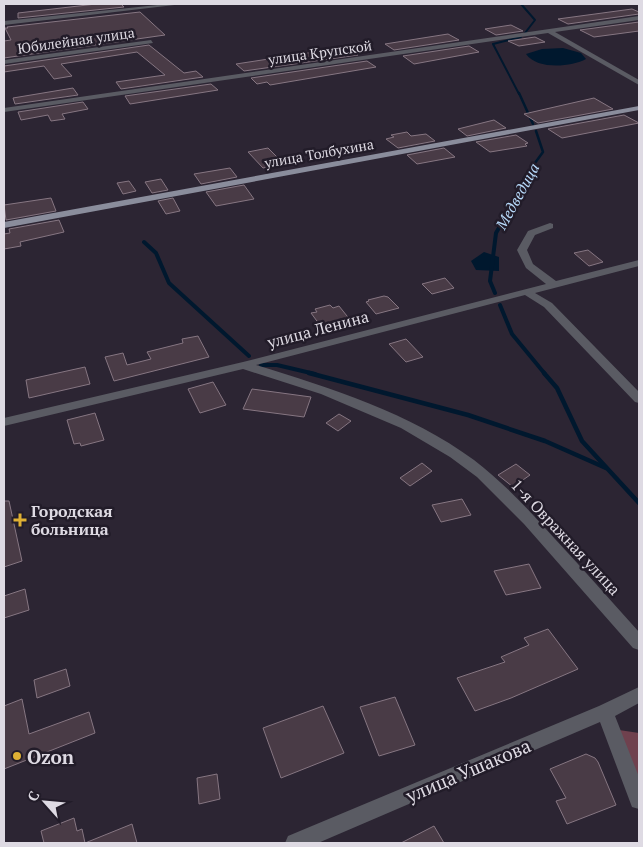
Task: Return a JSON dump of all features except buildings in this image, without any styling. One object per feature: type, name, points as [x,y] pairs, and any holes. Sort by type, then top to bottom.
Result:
[{"type":"main road","name":"улица Толбухина","points":[[4,225],[639,108]]},
{"type":"street","points":[[4,23],[180,4]]},
{"type":"street","name":"улица Крупской","points":[[4,110],[639,18]]},
{"type":"street","points":[[549,31],[639,83]]},
{"type":"street","name":"Юбилейная улица","points":[[4,62],[151,42]]},
{"type":"street","points":[[550,226],[531,233],[522,250],[524,260],[535,272],[554,284]]},
{"type":"street","name":"улица Ленина","points":[[4,422],[243,365],[639,263]]},
{"type":"street","points":[[525,292],[548,305],[639,399]]},
{"type":"street","name":"1-я Овражная улица","points":[[243,365],[293,380],[342,398],[412,430],[456,454],[518,508],[639,643]]},
{"type":"street","name":"улица Ушакова","points":[[295,843],[605,712],[639,695]]},
{"type":"street","points":[[605,712],[639,800]]},
{"type":"shaded area","points":[[619,730],[639,733],[639,780]]},
{"type":"water","points":[[563,48],[581,53],[586,59],[572,64],[554,66],[538,63],[526,54],[542,49]]},
{"type":"water","points":[[484,252],[499,257],[499,271],[476,270],[471,261]]},
{"type":"waterway","name":"Медведица","points":[[521,4],[535,20],[525,33]]},
{"type":"waterway","name":"Медведица","points":[[519,94],[493,44],[521,37]]},
{"type":"waterway","name":"Медведица","points":[[519,93],[533,124]]},
{"type":"waterway","name":"Медведица","points":[[506,216],[518,196],[524,178],[543,152],[536,131]]},
{"type":"waterway","name":"Медведица","points":[[495,293],[490,281],[496,233],[507,214]]},
{"type":"waterway","points":[[144,242],[156,253],[169,283],[249,356]]},
{"type":"waterway","name":"Медведица","points":[[500,305],[512,334],[545,374]]},
{"type":"waterway","points":[[261,365],[277,365],[315,374]]},
{"type":"waterway","points":[[309,373],[468,415],[545,441],[606,468]]},
{"type":"waterway","name":"Медведица","points":[[544,373],[557,388],[582,441],[639,503]]},
{"type":"place","name":"Городская больница","points":[[20,520]]},
{"type":"place","name":"Ozon","points":[[17,756]]}]
